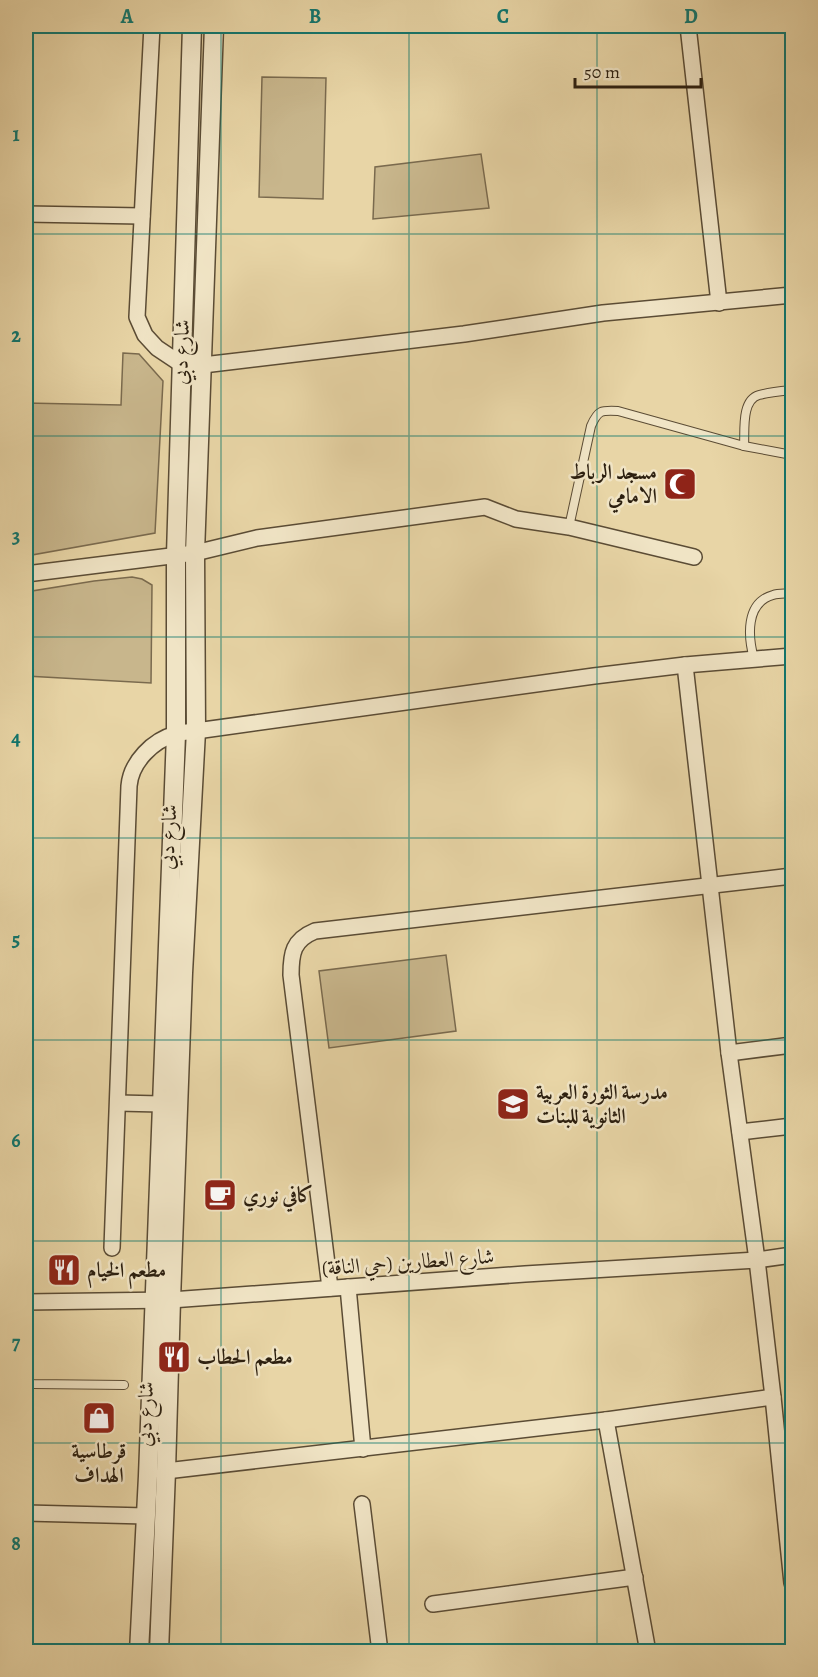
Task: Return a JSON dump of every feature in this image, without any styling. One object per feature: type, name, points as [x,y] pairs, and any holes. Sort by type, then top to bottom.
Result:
[{"type":"street","points":[[152,26],[137,317],[145,335],[157,348],[181,364],[203,365],[464,334],[603,313],[792,296]]},
{"type":"street","name":"شارع دبي","points":[[159,1652],[166,1471],[161,1104],[176,734],[176,555],[192,26]]},
{"type":"street","name":"شارع دبي","points":[[139,1652],[146,1516],[183,973],[196,731],[195,553],[214,26]]},
{"type":"street","points":[[688,26],[719,303]]},
{"type":"street","points":[[26,213],[142,216]]},
{"type":"street","points":[[26,574],[195,553],[257,538],[485,507],[516,519],[569,527],[694,557]]},
{"type":"street","points":[[112,1248],[130,777],[146,752],[176,734],[196,731],[686,665],[792,656]]},
{"type":"street","points":[[686,665],[729,1053],[773,1397],[786,1456],[792,1583]]},
{"type":"street","points":[[330,1288],[291,975],[292,954],[304,935],[315,931],[792,876]]},
{"type":"street","points":[[729,1053],[792,1045]]},
{"type":"street","points":[[118,1103],[161,1104]]},
{"type":"street","points":[[740,1132],[792,1126]]},
{"type":"street","name":"شارع العطارين (حي الناقة)","points":[[26,1302],[162,1301],[513,1275],[757,1260],[792,1255]]},
{"type":"street","points":[[348,1287],[363,1449]]},
{"type":"street","points":[[166,1471],[606,1420],[773,1397]]},
{"type":"street","points":[[606,1420],[648,1652]]},
{"type":"street","points":[[362,1504],[380,1652]]},
{"type":"street","points":[[26,1513],[146,1516]]},
{"type":"street","points":[[433,1604],[634,1577]]},
{"type":"lane","points":[[744,446],[746,411],[751,401],[760,394],[792,390]]},
{"type":"lane","points":[[569,527],[591,426],[596,415],[604,410],[618,411],[744,446],[792,455]]},
{"type":"lane","points":[[754,659],[750,641],[750,625],[755,609],[771,595],[792,593]]},
{"type":"lane","points":[[26,1382],[124,1385]]},
{"type":"shaded area","points":[[262,77],[326,78],[323,199],[259,197]]},
{"type":"shaded area","points":[[481,154],[489,208],[373,219],[375,167]]},
{"type":"shaded area","points":[[123,353],[139,354],[163,381],[155,533],[26,556],[26,403],[121,405]]},
{"type":"shaded area","points":[[132,577],[142,579],[152,585],[151,683],[26,676],[26,592]]},
{"type":"shaded area","points":[[446,955],[456,1031],[329,1048],[319,971]]},
{"type":"place","name":"مسجد الرباط الامامي","points":[[680,484]]},
{"type":"place","name":"مدرسة الثورة العربية الثانوية للبنات","points":[[513,1104]]},
{"type":"place","name":"كافي نوري","points":[[220,1195]]},
{"type":"place","name":"مطعم الخيام","points":[[64,1270]]},
{"type":"place","name":"مطعم الحطاب","points":[[174,1357]]},
{"type":"place","name":"قرطاسية الهداف","points":[[99,1418]]}]
